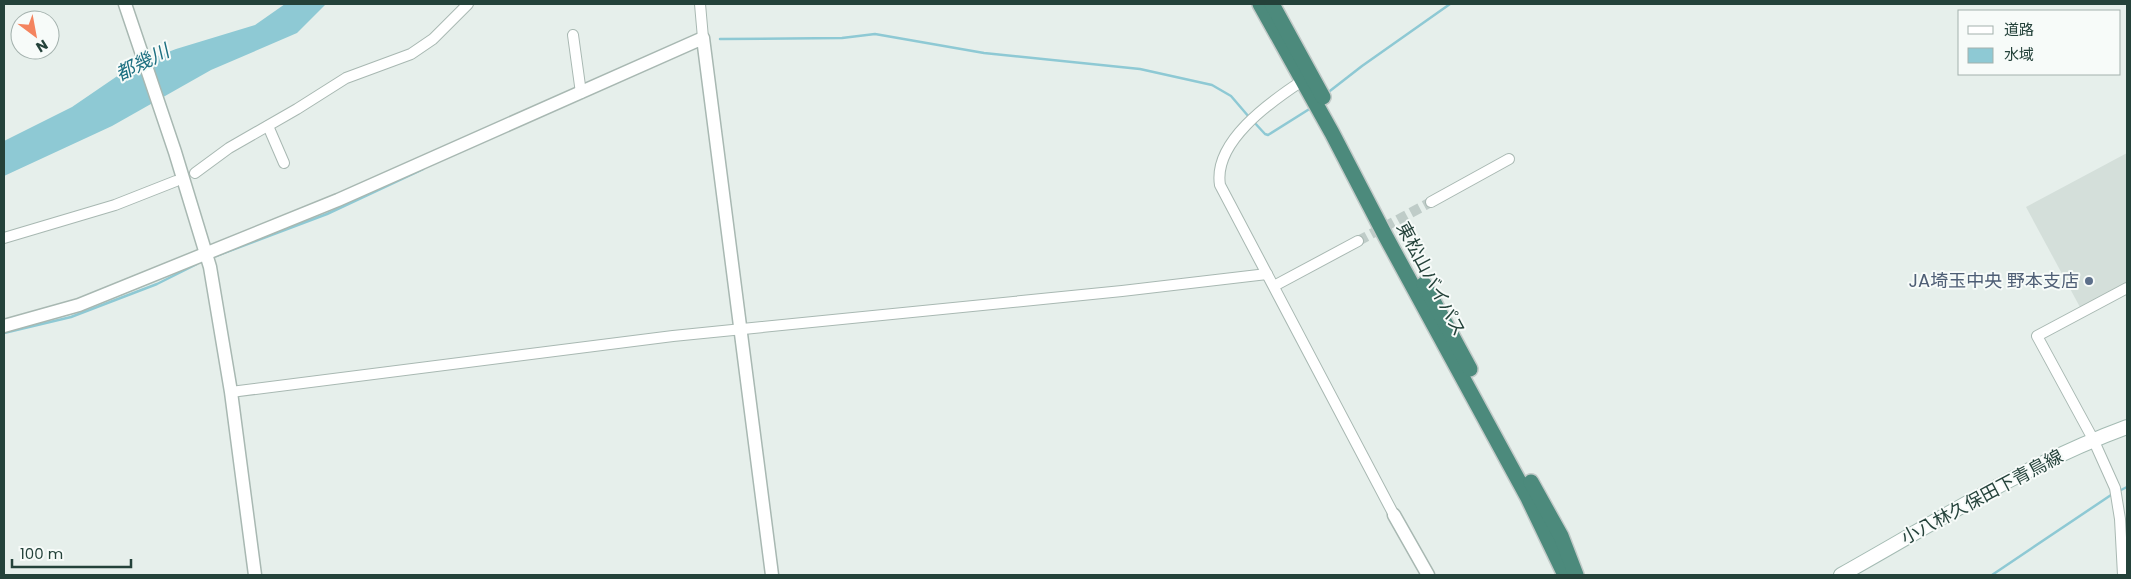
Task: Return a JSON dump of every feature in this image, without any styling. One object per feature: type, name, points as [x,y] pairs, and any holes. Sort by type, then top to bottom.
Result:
[{"type":"highway","name":"東松山バイパス","points":[[1260,4],[1332,132],[1528,498],[1565,575]]},
{"type":"highway","name":"東松山バイパス","points":[[1272,4],[1561,536],[1576,575]]},
{"type":"main road","name":"小八林久保田下青鳥線","points":[[1840,575],[2014,478],[2094,439],[2127,427]]},
{"type":"street","points":[[124,4],[207,253],[231,392],[255,575]]},
{"type":"street","points":[[196,173],[229,148],[346,78],[411,54],[433,39],[468,4]]},
{"type":"street","points":[[700,4],[772,575]]},
{"type":"street","points":[[573,35],[581,93]]},
{"type":"street","points":[[4,326],[79,305],[338,200],[703,38]]},
{"type":"street","points":[[1302,81],[1277,98],[1242,130],[1226,152],[1218,176],[1220,185],[1394,515],[1428,575]]},
{"type":"street","points":[[268,126],[284,163]]},
{"type":"street","points":[[1431,202],[1510,159]]},
{"type":"street","points":[[4,238],[115,205],[176,181]]},
{"type":"street","points":[[1274,286],[1358,241]]},
{"type":"street","points":[[231,392],[673,336],[1122,291],[1267,274]]},
{"type":"street","points":[[2123,575],[2118,499],[2094,439],[2037,336],[2127,288]]},
{"type":"shaded area","points":[[2127,153],[2127,284],[2081,309],[2026,207]]},
{"type":"water","points":[[285,4],[326,4],[297,33],[211,70],[112,126],[4,176],[4,141],[72,107],[132,66],[176,49],[255,25]]},
{"type":"waterway","points":[[1326,94],[1362,66],[1450,4]]},
{"type":"waterway","points":[[720,39],[842,38],[875,34],[984,53],[1140,69],[1212,85],[1231,96],[1249,117]]},
{"type":"waterway","points":[[1253,121],[1268,135],[1311,108]]},
{"type":"waterway","points":[[216,256],[327,214],[423,169]]},
{"type":"waterway","points":[[4,333],[71,317],[157,284],[197,264]]},
{"type":"waterway","points":[[2119,491],[2127,487]]},
{"type":"waterway","points":[[1992,575],[2111,495]]},
{"type":"tunnel","points":[[1358,241],[1431,202]]},
{"type":"place","name":"JA埼玉中央 野本支店","points":[[2089,281]]},
{"type":"water label","name":"都幾川","points":[[142,62]]}]
